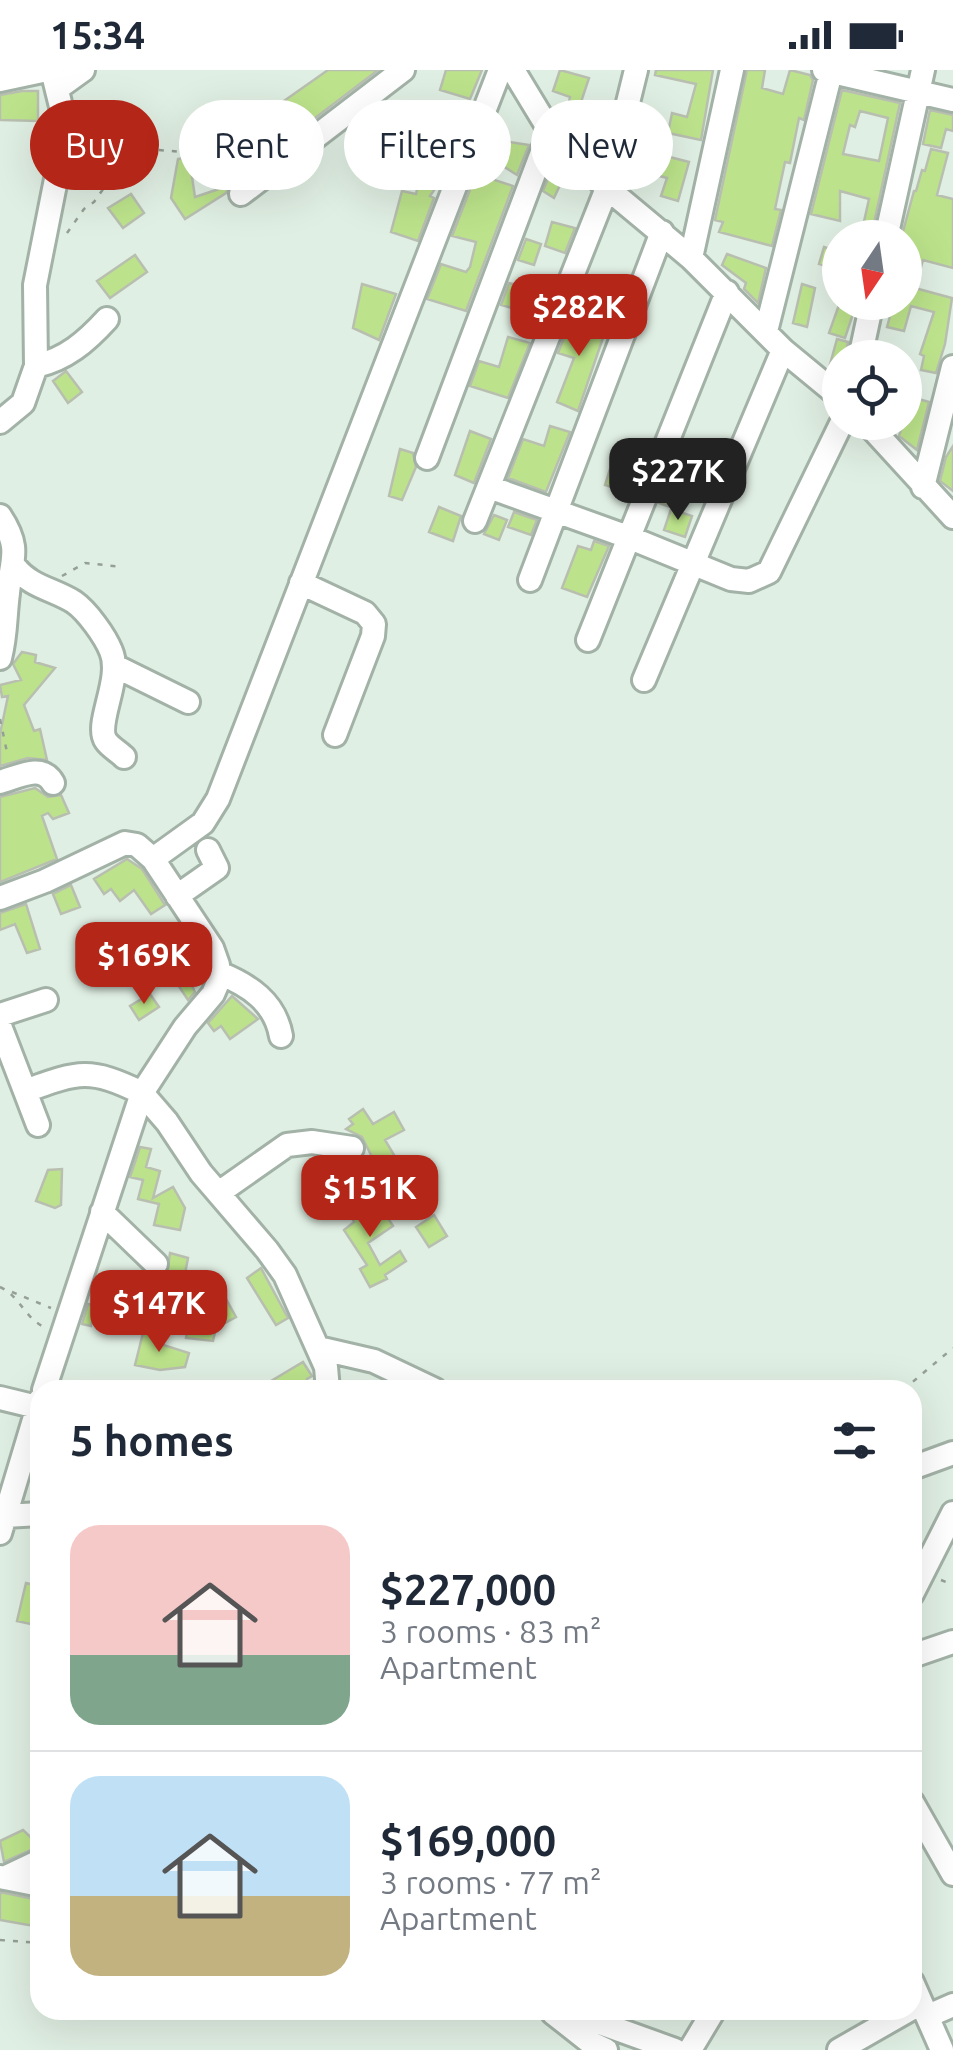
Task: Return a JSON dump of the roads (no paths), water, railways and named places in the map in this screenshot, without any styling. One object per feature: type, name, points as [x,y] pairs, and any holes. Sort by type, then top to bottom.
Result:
[{"type":"street","points":[[3,76],[52,76],[83,70]]},
{"type":"street","points":[[240,194],[403,70]]},
{"type":"street","points":[[153,859],[203,823],[218,799],[500,70]]},
{"type":"street","points":[[514,70],[532,100]]},
{"type":"street","points":[[529,94],[534,70]]},
{"type":"street","points":[[629,100],[636,70]]},
{"type":"street","points":[[691,258],[732,70]]},
{"type":"street","points":[[766,331],[827,71],[921,81],[953,100]]},
{"type":"street","points":[[0,422],[23,403],[36,366],[35,285],[62,149],[64,118],[52,76]]},
{"type":"street","points":[[890,220],[921,81]]},
{"type":"street","points":[[427,458],[531,182]]},
{"type":"street","points":[[475,521],[606,190]]},
{"type":"street","points":[[610,190],[691,258],[782,350],[822,382]]},
{"type":"street","points":[[530,580],[662,232]]},
{"type":"street","points":[[588,640],[727,292]]},
{"type":"street","points":[[36,366],[72,352],[107,319]]},
{"type":"street","points":[[644,680],[782,350]]},
{"type":"street","points":[[924,487],[953,367]]},
{"type":"street","points":[[489,487],[731,579],[749,580],[770,572],[833,440]]},
{"type":"street","points":[[882,440],[953,517]]},
{"type":"street","points":[[0,516],[8,528],[9,553],[1,647]]},
{"type":"street","points":[[9,553],[24,578],[80,606],[112,652],[114,690],[102,731],[106,741],[124,756]]},
{"type":"street","points":[[300,583],[365,612],[374,624],[373,636],[334,735]]},
{"type":"street","points":[[115,666],[188,702]]},
{"type":"street","points":[[8,780],[42,772],[54,782]]},
{"type":"street","points":[[0,898],[46,882],[125,844],[138,845],[153,859],[212,948],[218,973],[213,994],[142,1093],[47,1380]]},
{"type":"street","points":[[177,896],[217,868],[208,850]]},
{"type":"street","points":[[218,973],[263,997],[278,1017],[281,1036]]},
{"type":"street","points":[[0,1014],[46,1000]]},
{"type":"street","points":[[0,1026],[38,1126]]},
{"type":"street","points":[[25,1091],[72,1075],[96,1074],[142,1093],[285,1276],[326,1367],[327,1380]]},
{"type":"street","points":[[220,1192],[287,1146],[312,1142],[352,1148]]},
{"type":"street","points":[[102,1212],[156,1264]]},
{"type":"street","points":[[318,1348],[374,1361],[394,1380]]},
{"type":"street","points":[[0,1398],[30,1395]]},
{"type":"street","points":[[2,1525],[30,1433]]},
{"type":"street","points":[[922,1465],[953,1454]]},
{"type":"street","points":[[922,1574],[953,1513]]},
{"type":"street","points":[[2,1525],[30,1517]]},
{"type":"street","points":[[922,1653],[953,1642]]},
{"type":"street","points":[[922,1820],[953,1874]]},
{"type":"street","points":[[2,1878],[30,1865]]},
{"type":"street","points":[[2,1878],[30,1883]]},
{"type":"street","points":[[922,2004],[953,2004]]},
{"type":"street","points":[[922,2013],[942,2050]]},
{"type":"street","points":[[560,2020],[605,2038],[675,2050]]},
{"type":"street","points":[[579,2020],[605,2038]]},
{"type":"street","points":[[690,2050],[708,2020]]},
{"type":"street","points":[[839,2050],[890,2020]]}]
